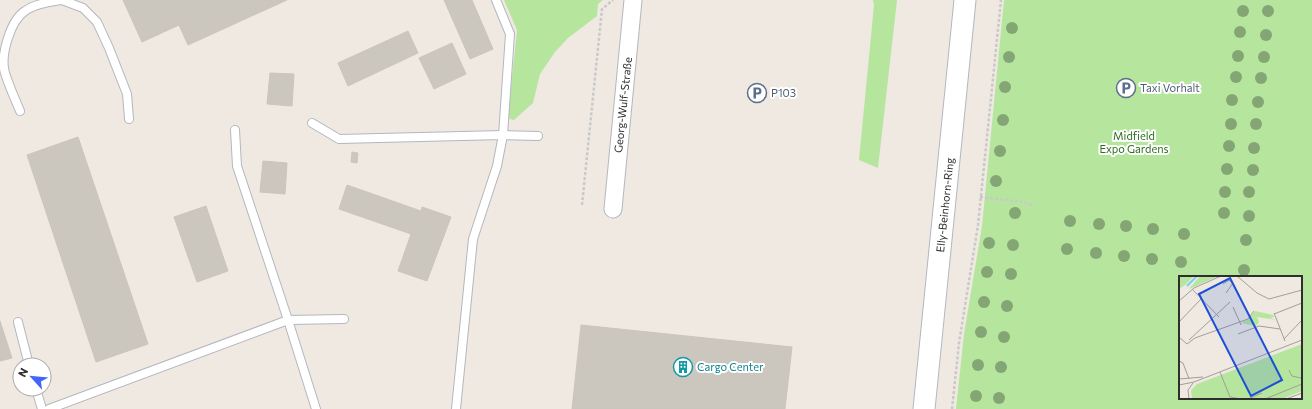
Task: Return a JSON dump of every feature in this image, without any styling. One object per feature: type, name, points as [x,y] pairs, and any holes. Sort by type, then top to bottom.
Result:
[{"type":"street","name":"Georg-Wulf-Straße","points":[[613,209],[633,0]]},
{"type":"street","name":"Elly-Beinhorn-Ring","points":[[924,409],[966,0]]},
{"type":"lane","points":[[20,111],[5,72],[4,49],[12,27],[24,11],[43,3],[61,0],[83,8],[97,22],[127,94],[129,119]]},
{"type":"lane","points":[[456,409],[473,239],[497,166],[503,134],[510,34],[496,0]]},
{"type":"lane","points":[[312,123],[339,139],[503,134],[538,136]]},
{"type":"lane","points":[[235,130],[237,166],[316,409]]},
{"type":"lane","points":[[49,409],[60,407],[288,320],[344,319]]},
{"type":"lane","points":[[18,322],[27,357]]},
{"type":"lane","points":[[38,397],[42,409]]},
{"type":"path","points":[[582,205],[602,9],[613,0]]},
{"type":"path","points":[[952,409],[959,343],[978,225],[1001,0]]},
{"type":"path","points":[[980,197],[1024,202],[1034,206]]},
{"type":"green space","points":[[504,0],[603,0],[598,4],[597,16],[568,38],[555,52],[540,74],[533,103],[514,120],[510,119],[508,116],[517,30]]},
{"type":"green space","points":[[873,0],[897,0],[878,168],[859,160],[874,5]]},
{"type":"green space","name":"Midfield Expo Gardens","points":[[1004,0],[1312,0],[1312,409],[956,409],[964,334],[982,226]]},
{"type":"building","points":[[123,0],[287,0],[188,45],[179,25],[142,42]]},
{"type":"building","points":[[444,0],[472,0],[493,49],[470,59]]},
{"type":"building","points":[[408,31],[418,53],[348,86],[338,63]]},
{"type":"building","points":[[452,43],[466,74],[434,89],[419,58]]},
{"type":"building","points":[[270,73],[294,74],[292,106],[267,104]]},
{"type":"building","points":[[78,137],[148,344],[96,362],[27,155]]},
{"type":"building","points":[[352,152],[358,153],[357,163],[351,162]]},
{"type":"building","points":[[263,161],[287,163],[285,194],[260,192]]},
{"type":"building","points":[[347,185],[421,211],[422,207],[451,217],[427,281],[398,271],[411,234],[339,209]]},
{"type":"building","points":[[206,206],[228,271],[197,282],[174,217]]},
{"type":"building","points":[[0,321],[12,358],[0,361]]},
{"type":"building","name":"Cargo Center","points":[[581,325],[792,347],[785,409],[572,409]]},
{"type":"place","name":"Taxi Vorhalt","points":[[1126,88]]},
{"type":"place","name":"P103","points":[[757,93]]},
{"type":"place","name":"Cargo Center","points":[[683,367]]}]
